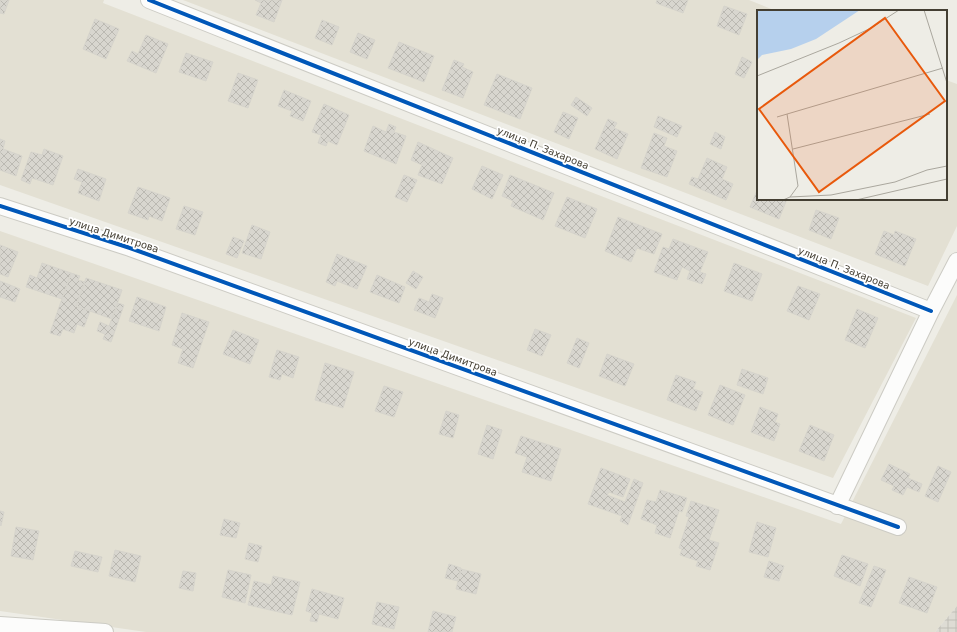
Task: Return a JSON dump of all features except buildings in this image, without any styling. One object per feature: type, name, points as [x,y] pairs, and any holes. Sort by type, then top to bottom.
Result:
[{"type":"street","name":"улица П. Захарова","points":[[149,0],[931,311]]},
{"type":"street","name":"улица Димитрова","points":[[0,206],[130,248],[898,527]]},
{"type":"street","points":[[837,506],[931,311],[957,261]]},
{"type":"street","points":[[0,624],[104,632]]},
{"type":"shaded area","points":[[0,0],[104,0],[103,3],[916,318],[833,478],[0,185]]},
{"type":"shaded area","points":[[183,0],[749,0],[774,10],[757,10],[757,200],[947,200],[947,80],[957,84],[957,226],[928,286]]},
{"type":"shaded area","points":[[0,231],[841,524],[957,295],[957,606],[935,632],[146,632],[0,611]]},
{"type":"shaded area","points":[[957,606],[957,632],[935,632]]},
{"type":"cycle path","points":[[149,0],[931,311]]},
{"type":"cycle path","points":[[0,206],[130,248],[898,527]]}]
